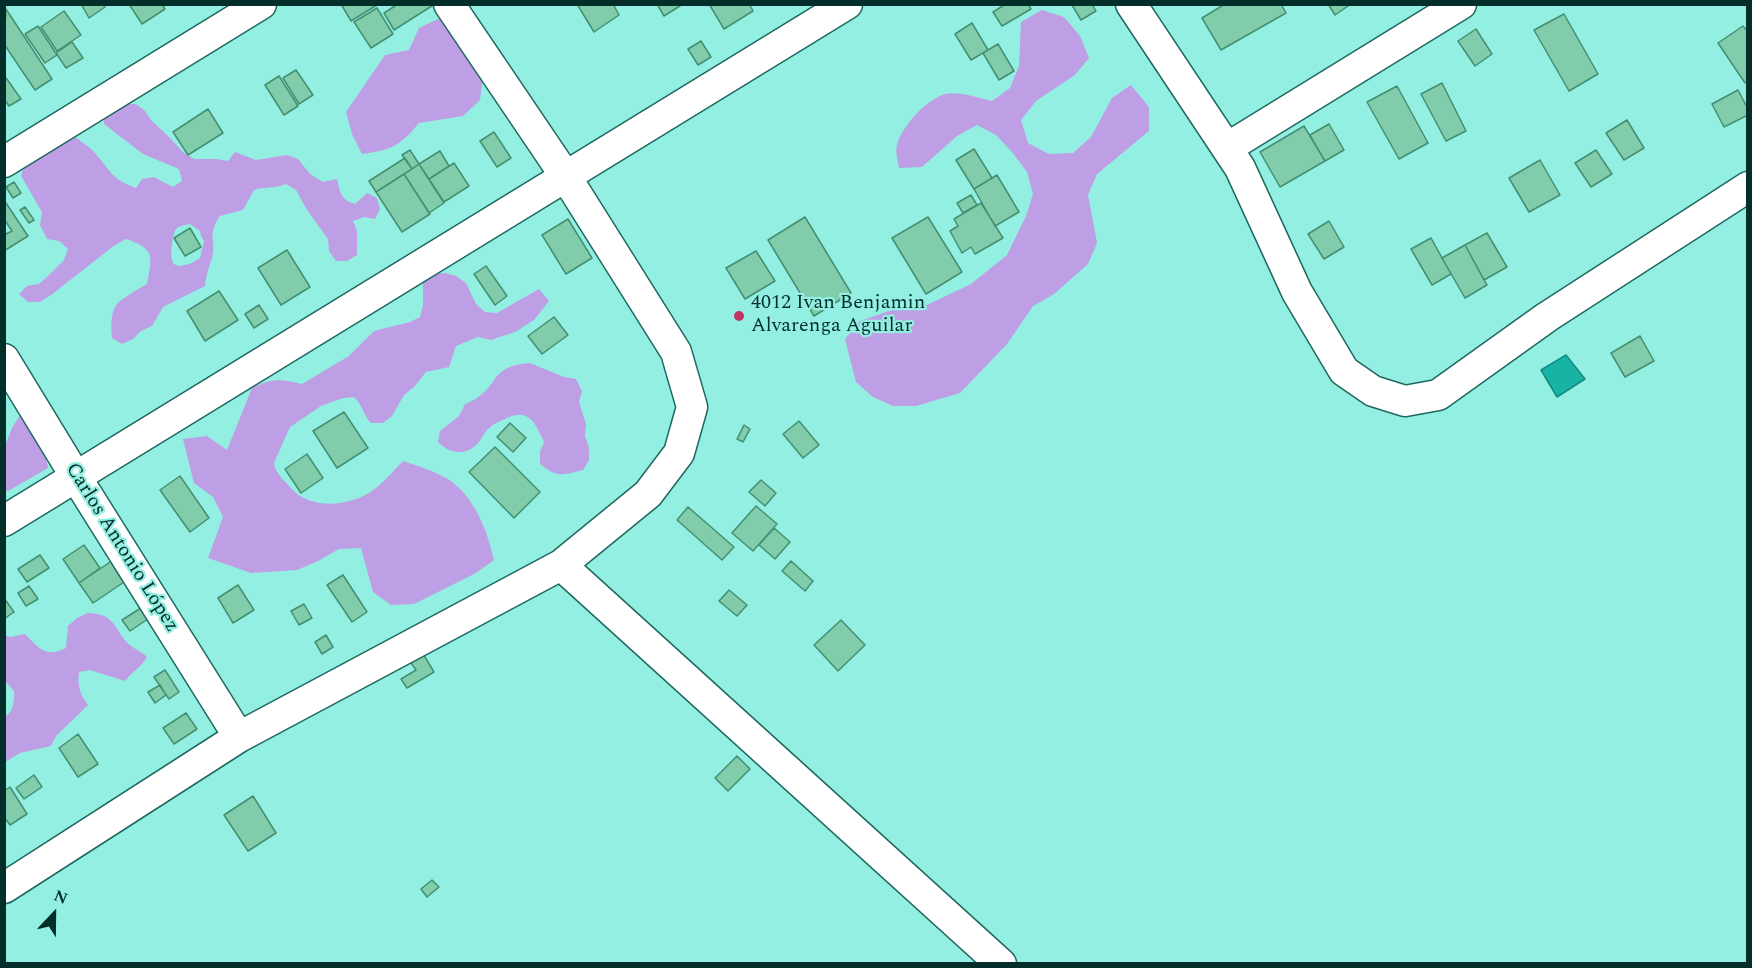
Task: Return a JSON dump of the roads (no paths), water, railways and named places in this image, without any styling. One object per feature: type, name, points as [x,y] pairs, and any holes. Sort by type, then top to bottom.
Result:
[{"type":"street","points":[[4,162],[261,4]]},
{"type":"street","points":[[4,888],[239,737],[561,565],[648,494],[679,453],[692,407],[676,352],[566,177],[449,4]]},
{"type":"street","points":[[4,521],[847,4]]},
{"type":"street","points":[[1131,4],[1240,168],[1297,292],[1344,371],[1372,391],[1405,401],[1438,395],[1547,317],[1748,187]]},
{"type":"street","points":[[1227,148],[1461,4]]},
{"type":"street","name":"Carlos Antonio López","points":[[4,359],[239,737]]},
{"type":"street","points":[[561,565],[1001,963]]},
{"type":"place","name":"4012 Ivan Benjamin Alvarenga Aguilar","points":[[739,316]]}]
